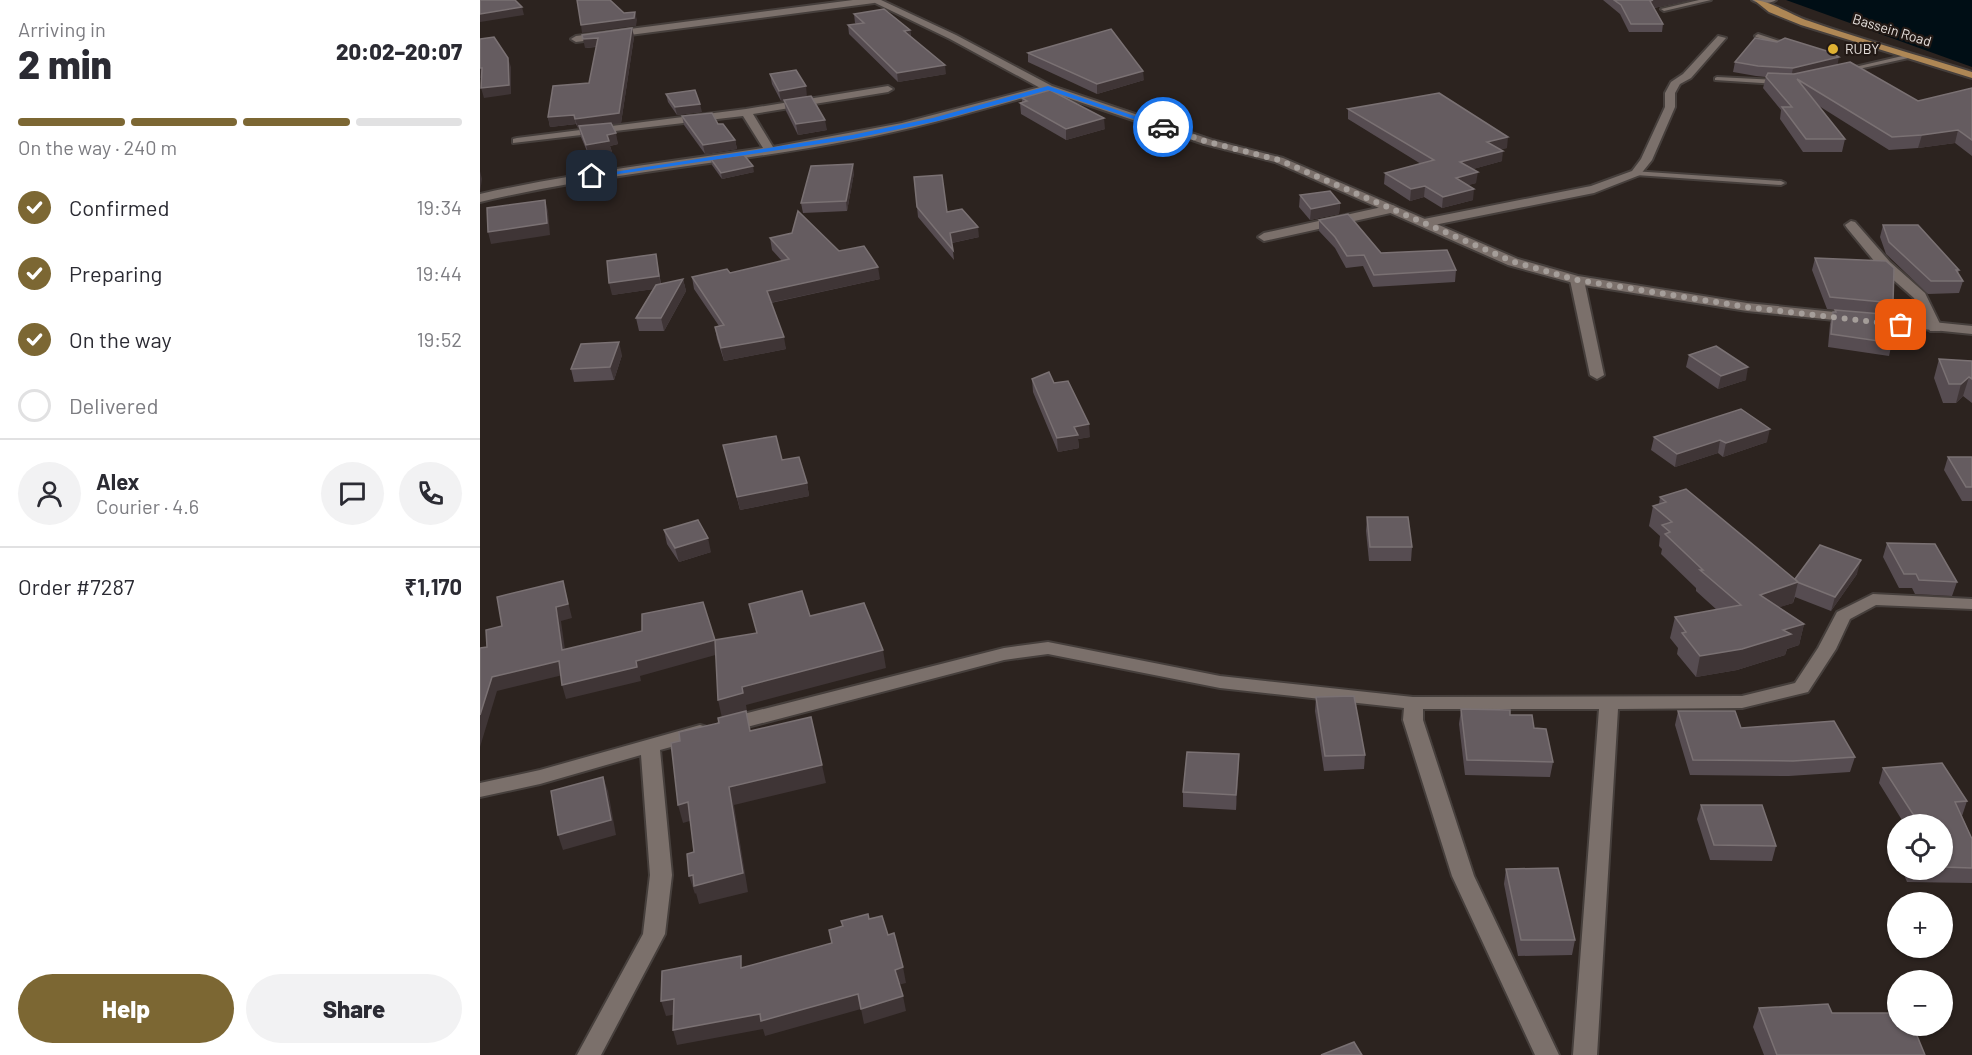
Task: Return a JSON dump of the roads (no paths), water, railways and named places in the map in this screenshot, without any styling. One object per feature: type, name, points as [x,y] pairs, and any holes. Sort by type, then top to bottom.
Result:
[{"type":"main road","points":[[1758,0],[1772,10],[1804,23],[1972,75]]},
{"type":"main road","name":"Bassein Road","points":[[1771,0],[1794,12],[1972,70]]},
{"type":"street","points":[[576,39],[874,0],[953,37],[1048,88],[1208,142],[1279,160],[1514,262],[1577,280],[1747,307],[1972,330]]},
{"type":"street","points":[[1758,0],[1771,0]]},
{"type":"street","points":[[1424,223],[1594,189],[1636,173],[1646,160],[1670,107],[1670,93],[1676,82],[1687,76],[1721,38]]},
{"type":"street","points":[[480,198],[535,184],[852,137],[934,119],[1048,88]]},
{"type":"street","points":[[517,141],[746,112],[888,89]]},
{"type":"street","points":[[746,112],[769,149]]},
{"type":"street","points":[[1264,237],[1391,209]]},
{"type":"street","points":[[1851,225],[1885,265],[1920,296],[1935,328]]},
{"type":"street","points":[[1577,280],[1598,375]]},
{"type":"street","points":[[480,790],[540,777],[650,746],[1026,650],[1048,648],[1220,682],[1413,703],[1742,702],[1801,688],[1827,649],[1843,616],[1873,599],[1972,604]]},
{"type":"street","points":[[1413,703],[1413,720],[1463,876],[1547,1055]]},
{"type":"street","points":[[1585,1055],[1609,703]]},
{"type":"street","points":[[589,1055],[654,934],[661,874],[650,746]]},
{"type":"lane","points":[[1664,9],[1708,0]]},
{"type":"lane","points":[[1758,36],[1802,50]]},
{"type":"lane","points":[[1839,71],[1911,56]]},
{"type":"lane","points":[[1845,63],[1856,67]]},
{"type":"lane","points":[[1717,79],[1783,83]]},
{"type":"lane","points":[[1636,173],[1781,183]]},
{"type":"place","name":"RUBY","points":[[1833,49]]}]
